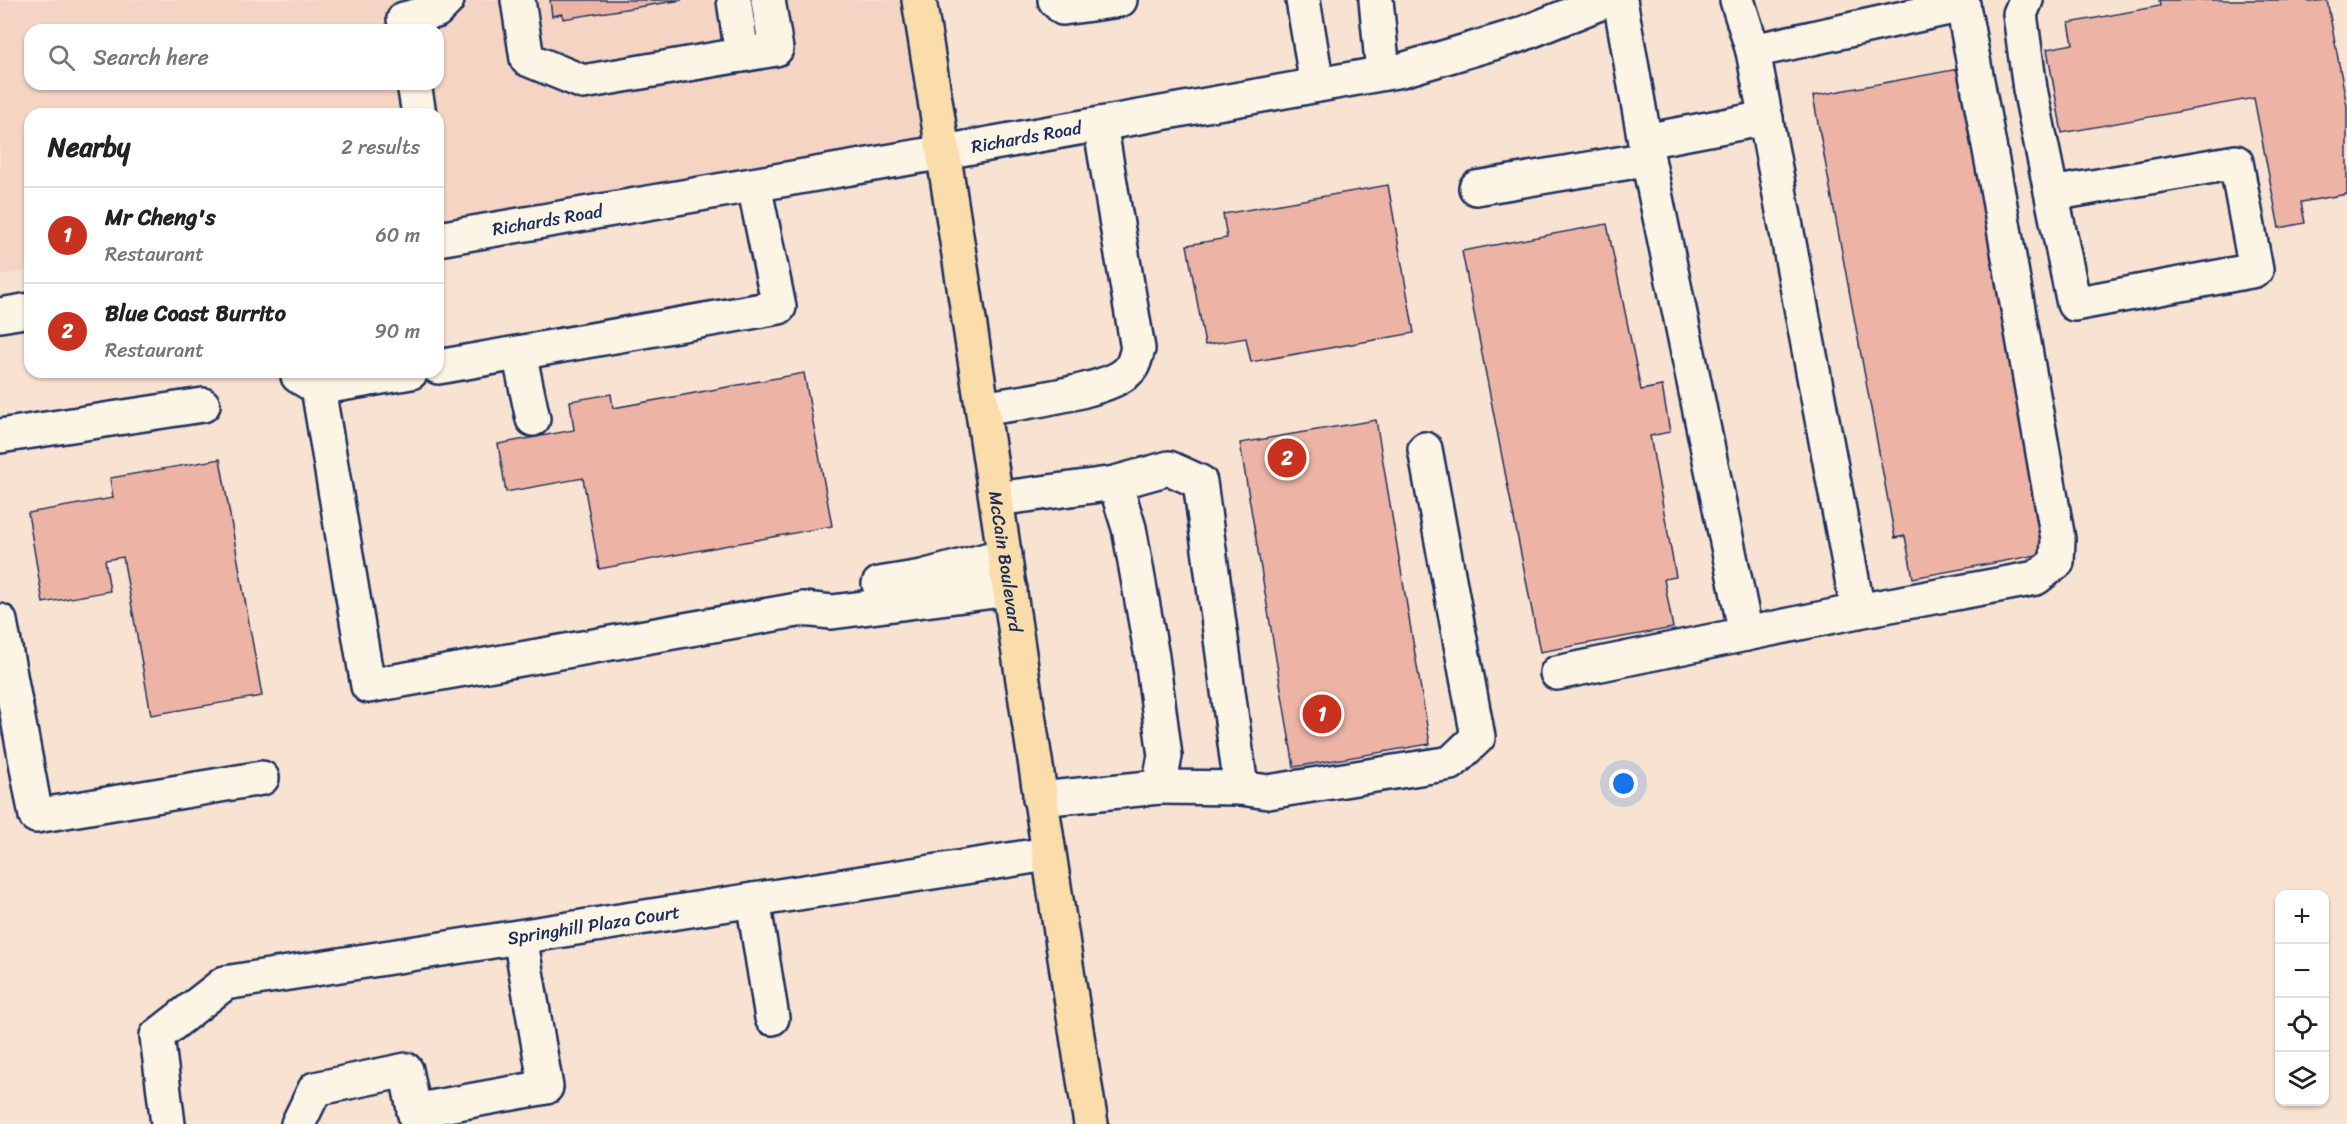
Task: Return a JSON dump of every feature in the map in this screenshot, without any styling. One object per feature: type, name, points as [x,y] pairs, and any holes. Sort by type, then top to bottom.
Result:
[{"type":"main road","name":"McCain Boulevard","points":[[920,0],[997,499],[1047,854],[1091,1124]]},
{"type":"street","points":[[403,16],[435,11],[447,0]]},
{"type":"street","points":[[518,0],[527,59],[583,82],[776,49],[768,0]]},
{"type":"street","points":[[734,0],[742,55]]},
{"type":"street","points":[[1055,0],[1063,8],[1120,0]]},
{"type":"street","points":[[1303,0],[1317,85]]},
{"type":"street","points":[[1376,0],[1383,73]]},
{"type":"street","name":"Richards Road","points":[[444,235],[754,185],[1383,73],[1520,35],[1606,0]]},
{"type":"street","points":[[1620,0],[1646,150],[1746,634]]},
{"type":"street","points":[[1737,0],[1754,51],[1858,610]]},
{"type":"street","points":[[2026,0],[2020,14],[2030,89],[2074,304],[2256,270],[2236,162],[2052,194]]},
{"type":"street","points":[[1557,673],[1858,610],[2036,578],[2057,562],[2058,539],[1962,2],[1754,51]]},
{"type":"street","points":[[415,90],[418,108]]},
{"type":"street","points":[[1476,188],[1646,150],[1766,118]]},
{"type":"street","points":[[983,409],[1090,389],[1115,381],[1132,368],[1138,349],[1100,124]]},
{"type":"street","points":[[444,366],[779,307],[754,185]]},
{"type":"street","points":[[0,315],[24,311]]},
{"type":"street","points":[[519,353],[533,419]]},
{"type":"street","points":[[311,378],[368,686],[803,609],[832,612],[1010,589]]},
{"type":"street","points":[[0,436],[203,405]]},
{"type":"street","points":[[1040,799],[1159,787],[1268,792],[1451,763],[1478,737],[1425,449]]},
{"type":"street","points":[[997,499],[1115,483],[1168,468],[1200,482],[1241,789]]},
{"type":"street","points":[[1115,483],[1129,528],[1152,657],[1165,756],[1159,787]]},
{"type":"street","points":[[803,609],[825,592],[922,577],[1005,555]]},
{"type":"street","points":[[0,621],[36,816],[262,778]]},
{"type":"street","name":"Springhill Plaza Court","points":[[168,1124],[157,1036],[225,983],[1047,854]]},
{"type":"street","points":[[753,900],[772,1018]]},
{"type":"street","points":[[298,1124],[315,1089],[406,1070],[415,1117],[546,1087],[520,937]]},
{"type":"shaded area","points":[[0,0],[920,0],[944,152],[444,217],[444,108],[24,108],[24,272],[0,275]]},
{"type":"building","points":[[550,0],[682,0],[563,19],[562,14],[552,16]]},
{"type":"building","points":[[2159,0],[2309,0],[2309,2],[2327,0],[2347,106],[2347,194],[2301,202],[2305,223],[2279,228],[2254,98],[2062,133],[2047,49],[2073,44],[2069,23],[2160,6]]},
{"type":"building","points":[[1958,69],[2048,553],[1913,578],[1905,536],[1895,538],[1813,96]]},
{"type":"building","points":[[1388,185],[1414,333],[1251,362],[1246,338],[1205,345],[1187,245],[1227,238],[1223,214]]},
{"type":"building","points":[[1607,224],[1641,390],[1662,386],[1670,432],[1650,436],[1676,577],[1664,579],[1673,628],[1540,652],[1462,251]]},
{"type":"building","points":[[804,373],[832,526],[599,569],[583,478],[506,492],[498,444],[574,430],[570,401],[611,394],[613,408]]},
{"type":"building","points":[[1376,420],[1430,744],[1294,767],[1240,443]]},
{"type":"building","points":[[220,459],[262,696],[151,715],[123,557],[105,560],[110,591],[43,603],[28,513],[113,498],[110,478]]},
{"type":"place","name":"Blue Coast Burrito","points":[[1287,458]]},
{"type":"place","name":"Mr Cheng's","points":[[1322,714]]}]
